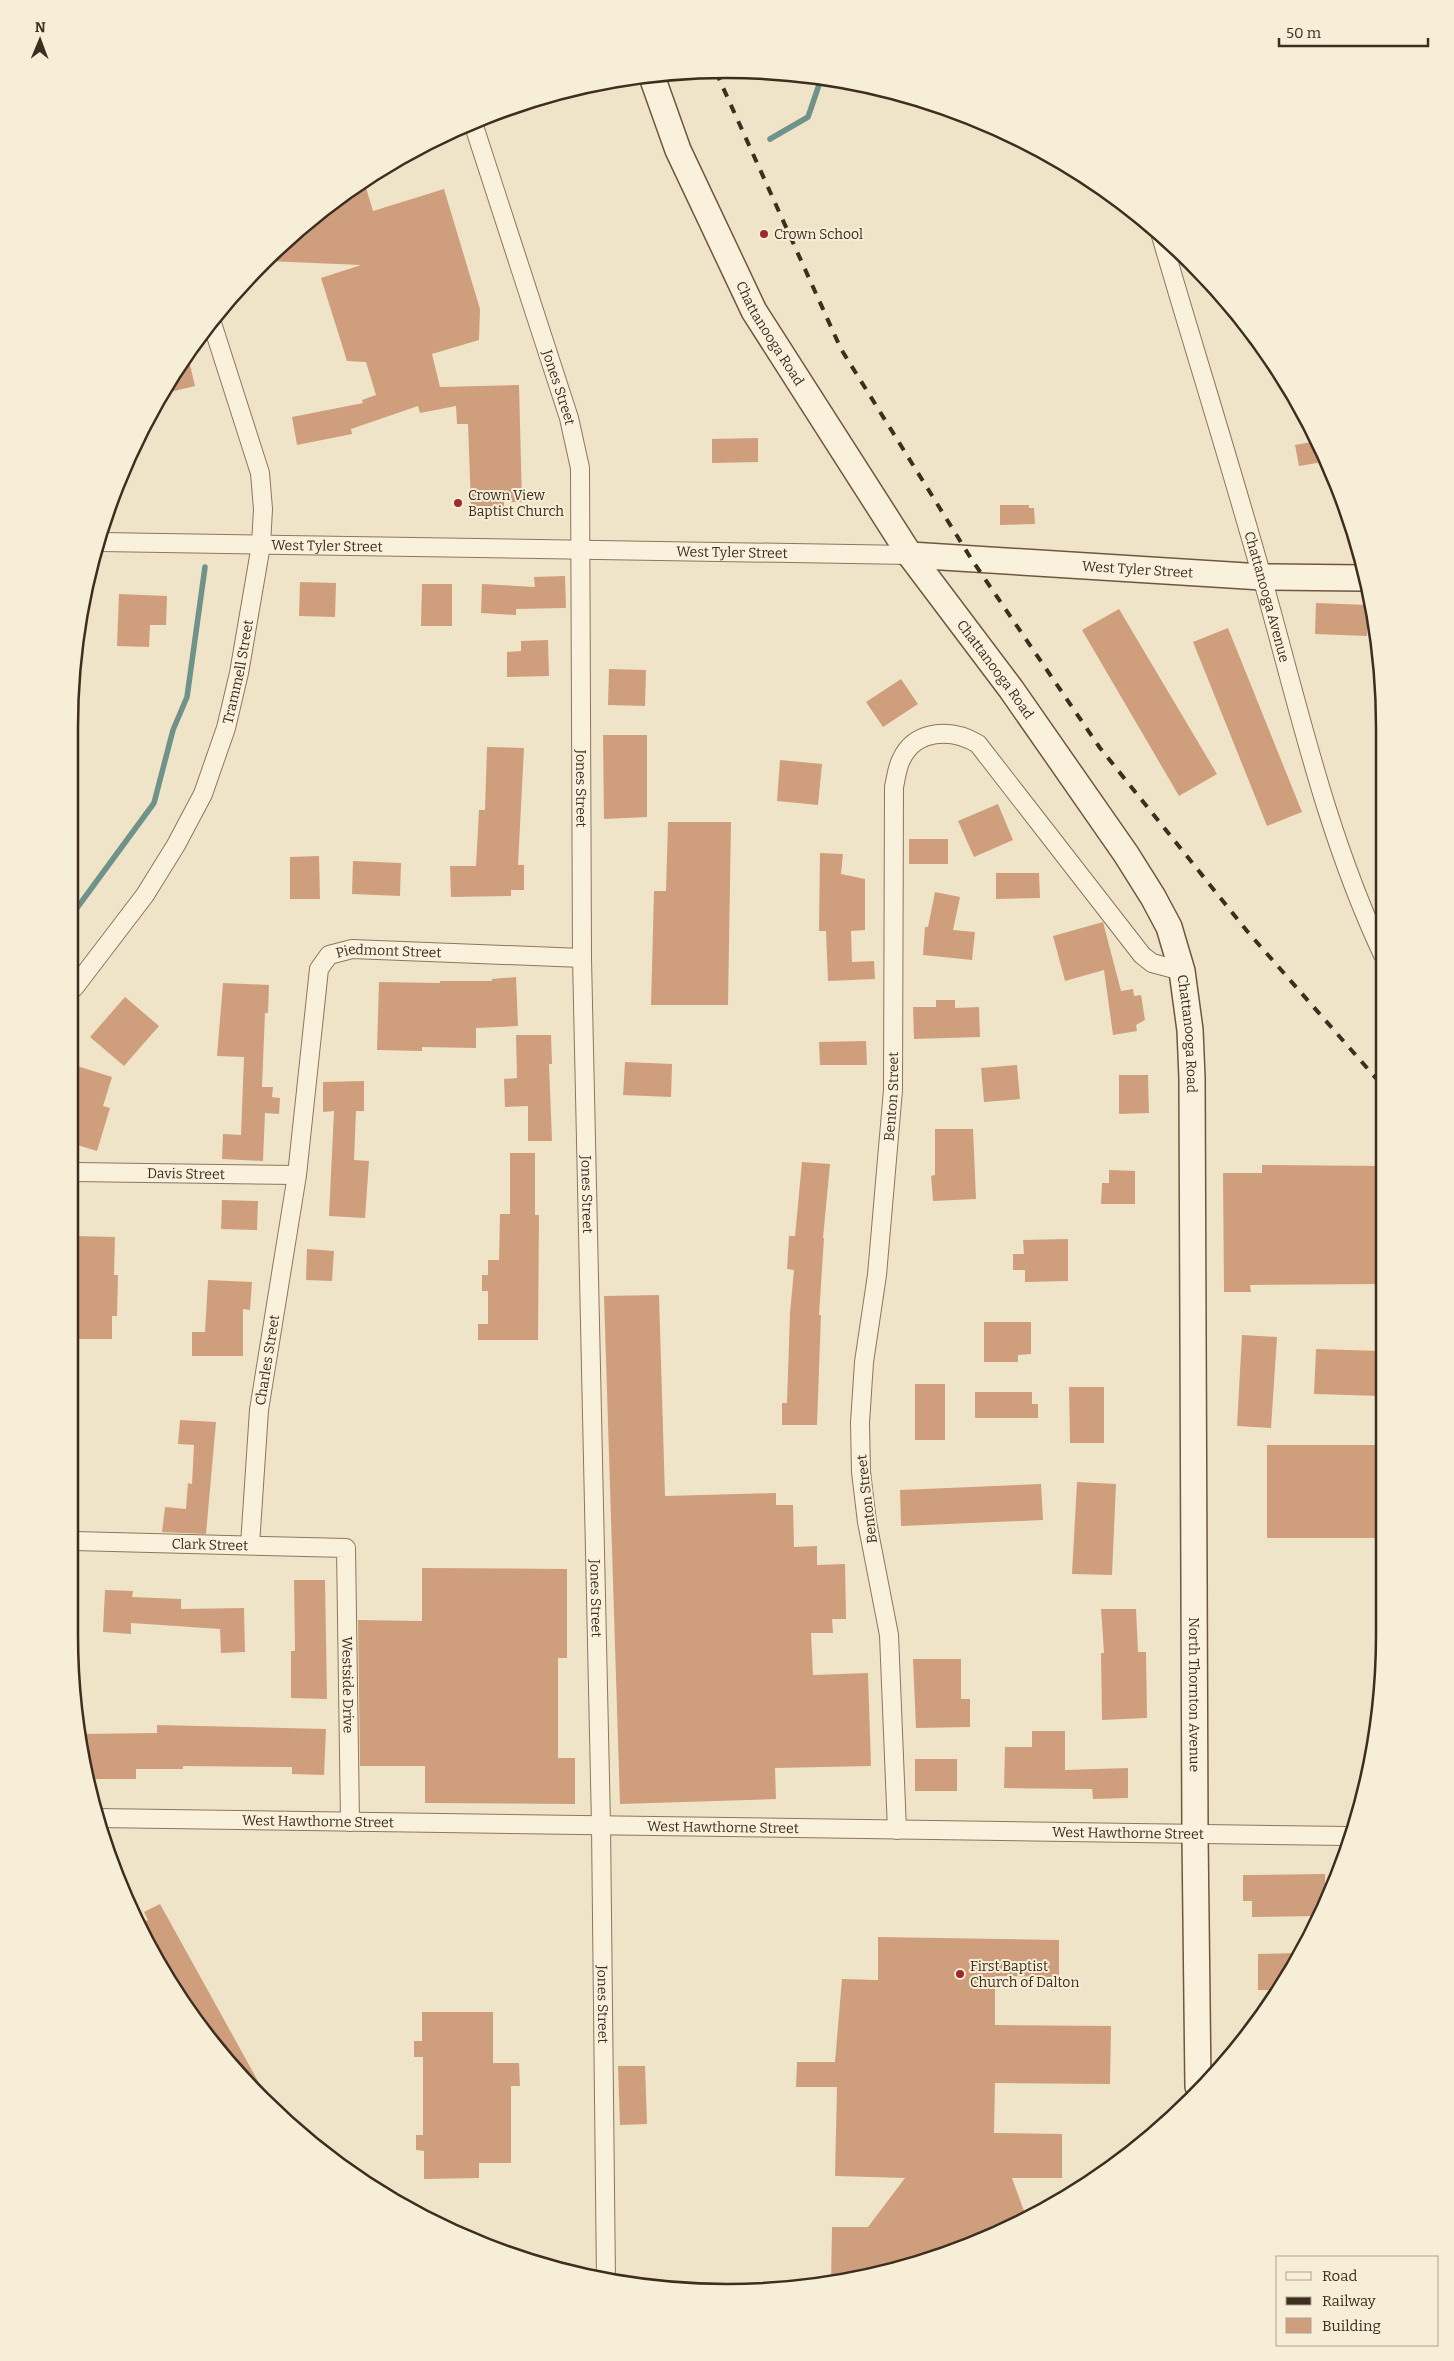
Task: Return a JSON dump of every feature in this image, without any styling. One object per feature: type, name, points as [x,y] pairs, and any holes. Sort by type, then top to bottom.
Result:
[{"type":"main road","name":"Chattanooga Road","points":[[654,82],[678,150],[754,311],[910,555],[1011,689],[1126,854],[1169,927],[1182,971],[1190,1030],[1194,1304]]},
{"type":"main road","name":"West Tyler Street","points":[[910,555],[1262,577],[1359,578]]},
{"type":"main road","name":"North Thornton Avenue","points":[[1194,1304],[1195,1835],[1198,2080]]},
{"type":"street","name":"Jones Street","points":[[475,128],[569,418],[580,468],[582,958],[601,1825],[606,2272]]},
{"type":"street","name":"Chattanooga Avenue","points":[[1165,248],[1262,577],[1316,777],[1341,856],[1376,938]]},
{"type":"street","name":"Trammell Street","points":[[78,983],[144,895],[176,845],[203,794],[228,719],[238,674],[261,545],[263,509],[260,473],[214,330]]},
{"type":"street","name":"West Tyler Street","points":[[105,542],[910,555]]},
{"type":"street","name":"Benton Street","points":[[897,1830],[890,1635],[867,1522],[861,1472],[860,1423],[864,1362],[876,1275],[890,1132],[894,1000],[894,786],[900,761],[906,752],[923,738],[936,734],[951,733],[964,736],[978,744],[1142,955],[1152,963],[1182,971]]},
{"type":"street","name":"Piedmont Street","points":[[297,1175],[319,969],[330,955],[352,948],[582,958]]},
{"type":"street","name":"Davis Street","points":[[78,1172],[297,1175]]},
{"type":"street","name":"Charles Street","points":[[250,1545],[259,1410],[297,1175]]},
{"type":"street","name":"Clark Street","points":[[78,1541],[346,1548]]},
{"type":"street","name":"Westside Drive","points":[[346,1548],[350,1822]]},
{"type":"street","name":"West Hawthorne Street","points":[[105,1818],[1344,1836]]},
{"type":"building","points":[[366,187],[373,211],[444,189],[480,309],[479,340],[432,354],[440,387],[519,385],[522,502],[504,502],[504,514],[489,514],[489,506],[471,506],[468,424],[457,424],[456,406],[420,413],[418,406],[351,429],[352,434],[297,445],[292,417],[363,403],[362,400],[376,395],[366,362],[347,361],[321,278],[361,265],[275,261],[299,239]]},
{"type":"building","points":[[190,363],[195,386],[171,392]]},
{"type":"building","points":[[758,438],[758,462],[712,463],[712,439]]},
{"type":"building","points":[[1311,442],[1320,462],[1299,466],[1295,445]]},
{"type":"building","points":[[1000,505],[1029,505],[1029,508],[1034,508],[1035,524],[1000,525]]},
{"type":"building","points":[[565,576],[566,608],[516,609],[516,615],[481,613],[482,584],[535,587],[534,577]]},
{"type":"building","points":[[300,582],[336,583],[335,617],[299,616]]},
{"type":"building","points":[[422,584],[452,584],[452,626],[421,626]]},
{"type":"building","points":[[119,594],[167,596],[166,625],[150,625],[149,647],[117,646]]},
{"type":"building","points":[[1316,603],[1365,605],[1367,621],[1367,636],[1315,634]]},
{"type":"building","points":[[1119,609],[1217,774],[1179,796],[1082,630]]},
{"type":"building","points":[[1228,628],[1302,812],[1267,826],[1193,642]]},
{"type":"building","points":[[548,640],[549,676],[507,677],[507,652],[521,651],[521,641]]},
{"type":"building","points":[[609,669],[646,670],[645,706],[608,705]]},
{"type":"building","points":[[901,679],[918,704],[883,727],[866,702]]},
{"type":"building","points":[[603,735],[647,735],[647,817],[604,819]]},
{"type":"building","points":[[487,747],[524,748],[518,865],[524,865],[524,890],[511,890],[511,896],[451,897],[450,866],[476,866],[479,810],[485,810]]},
{"type":"building","points":[[780,760],[822,764],[818,805],[777,801]]},
{"type":"building","points":[[998,804],[1013,840],[974,857],[958,821]]},
{"type":"building","points":[[668,822],[731,822],[728,1005],[651,1005],[654,891],[666,891]]},
{"type":"building","points":[[909,839],[948,839],[948,864],[909,864]]},
{"type":"building","points":[[820,853],[843,854],[841,874],[865,879],[865,930],[851,931],[852,962],[874,961],[875,979],[828,981],[826,931],[819,931]]},
{"type":"building","points":[[319,856],[320,899],[290,899],[290,857]]},
{"type":"building","points":[[353,861],[401,863],[400,896],[352,894]]},
{"type":"building","points":[[996,873],[1039,873],[1040,898],[996,899]]},
{"type":"building","points":[[935,892],[960,897],[953,930],[975,932],[972,960],[923,955],[925,927],[928,927]]},
{"type":"building","points":[[1103,922],[1121,991],[1133,989],[1134,996],[1141,995],[1145,1020],[1136,1025],[1137,1031],[1113,1035],[1104,970],[1065,981],[1053,936]]},
{"type":"building","points":[[516,977],[518,1026],[476,1028],[476,1048],[422,1047],[422,1051],[377,1050],[379,982],[440,983],[440,981],[492,981],[492,979]]},
{"type":"building","points":[[223,983],[269,985],[268,1013],[265,1013],[262,1087],[273,1087],[272,1097],[280,1098],[279,1114],[265,1113],[263,1161],[222,1159],[223,1134],[241,1135],[244,1057],[217,1056]]},
{"type":"building","points":[[125,997],[159,1026],[124,1066],[90,1037]]},
{"type":"building","points":[[936,1000],[955,1000],[955,1008],[979,1007],[980,1037],[914,1039],[913,1007],[936,1007]]},
{"type":"building","points":[[516,1035],[551,1035],[552,1064],[549,1064],[552,1141],[528,1141],[528,1106],[505,1107],[504,1079],[517,1078]]},
{"type":"building","points":[[866,1041],[867,1065],[820,1065],[819,1042]]},
{"type":"building","points":[[625,1062],[672,1064],[671,1097],[623,1095]]},
{"type":"building","points":[[1017,1065],[1020,1099],[984,1102],[981,1068]]},
{"type":"building","points":[[78,1066],[112,1077],[103,1106],[110,1108],[97,1151],[78,1145]]},
{"type":"building","points":[[1119,1075],[1148,1075],[1149,1113],[1119,1114]]},
{"type":"building","points":[[364,1081],[364,1111],[356,1111],[354,1160],[369,1161],[365,1218],[329,1216],[334,1111],[323,1112],[323,1082]]},
{"type":"building","points":[[935,1129],[973,1129],[976,1199],[933,1201],[931,1176],[935,1175]]},
{"type":"building","points":[[510,1153],[535,1153],[535,1215],[539,1215],[538,1340],[478,1340],[478,1324],[488,1324],[488,1291],[482,1291],[482,1275],[488,1275],[488,1260],[499,1260],[500,1214],[510,1214]]},
{"type":"building","points":[[802,1162],[830,1164],[823,1238],[819,1315],[821,1315],[817,1425],[782,1425],[782,1403],[787,1403],[790,1313],[794,1270],[787,1269],[789,1236],[795,1236]]},
{"type":"building","points":[[1262,1165],[1376,1166],[1376,1284],[1250,1285],[1251,1292],[1224,1292],[1223,1173],[1262,1173]]},
{"type":"building","points":[[1109,1170],[1135,1171],[1135,1204],[1101,1204],[1102,1183],[1109,1183]]},
{"type":"building","points":[[222,1200],[258,1201],[257,1230],[221,1229]]},
{"type":"building","points":[[78,1236],[115,1237],[114,1275],[118,1275],[117,1316],[112,1316],[112,1339],[78,1339]]},
{"type":"building","points":[[1068,1239],[1068,1281],[1025,1282],[1025,1270],[1013,1270],[1013,1254],[1024,1254],[1023,1240]]},
{"type":"building","points":[[307,1249],[334,1251],[332,1281],[306,1280]]},
{"type":"building","points":[[208,1280],[252,1282],[250,1310],[243,1309],[243,1356],[192,1356],[192,1332],[205,1332]]},
{"type":"building","points":[[659,1295],[665,1496],[776,1493],[776,1505],[793,1505],[794,1547],[817,1546],[817,1565],[845,1564],[846,1619],[832,1619],[833,1633],[811,1633],[813,1675],[868,1673],[871,1766],[775,1768],[776,1799],[620,1804],[604,1296]]},
{"type":"building","points":[[984,1322],[1031,1322],[1031,1354],[1018,1355],[1018,1362],[984,1362]]},
{"type":"building","points":[[1242,1335],[1277,1337],[1271,1428],[1237,1426]]},
{"type":"building","points":[[1316,1349],[1376,1351],[1376,1396],[1314,1394]]},
{"type":"building","points":[[915,1384],[945,1384],[945,1440],[915,1440]]},
{"type":"building","points":[[1069,1387],[1104,1387],[1104,1443],[1070,1443]]},
{"type":"building","points":[[975,1392],[1032,1392],[1032,1404],[1038,1404],[1038,1418],[975,1418]]},
{"type":"building","points":[[180,1420],[216,1422],[206,1534],[162,1532],[165,1507],[186,1509],[188,1483],[192,1484],[194,1445],[178,1444]]},
{"type":"building","points":[[1267,1445],[1376,1445],[1376,1538],[1267,1538]]},
{"type":"building","points":[[1077,1482],[1116,1484],[1112,1575],[1072,1574]]},
{"type":"building","points":[[1041,1484],[1043,1520],[901,1526],[900,1490]]},
{"type":"building","points":[[422,1568],[567,1569],[567,1658],[558,1658],[558,1758],[575,1758],[575,1804],[425,1803],[425,1766],[360,1766],[358,1620],[422,1621]]},
{"type":"building","points":[[294,1580],[325,1580],[327,1699],[291,1698],[291,1651],[295,1651]]},
{"type":"building","points":[[105,1590],[133,1591],[132,1597],[181,1599],[181,1609],[244,1608],[245,1652],[221,1653],[220,1629],[131,1623],[131,1634],[103,1632]]},
{"type":"building","points":[[1101,1609],[1136,1609],[1138,1652],[1146,1652],[1147,1718],[1102,1720],[1101,1653],[1104,1653]]},
{"type":"building","points":[[913,1659],[961,1659],[961,1699],[970,1699],[970,1727],[916,1728]]},
{"type":"building","points":[[157,1725],[326,1729],[324,1775],[292,1774],[292,1767],[183,1766],[183,1769],[136,1769],[136,1779],[94,1779],[85,1734],[157,1733]]},
{"type":"building","points":[[1032,1731],[1065,1731],[1065,1770],[1128,1768],[1128,1798],[1093,1799],[1092,1789],[1004,1788],[1005,1747],[1032,1747]]},
{"type":"building","points":[[915,1759],[957,1759],[957,1791],[915,1791]]},
{"type":"building","points":[[1325,1874],[1325,1887],[1312,1916],[1252,1917],[1252,1901],[1243,1901],[1243,1875]]},
{"type":"building","points":[[160,1904],[257,2082],[212,2029],[187,1995],[145,1922],[148,1920],[144,1912]]},
{"type":"building","points":[[878,1937],[1059,1940],[1059,1977],[995,1976],[995,2025],[1111,2026],[1110,2084],[995,2083],[994,2133],[1062,2134],[1062,2178],[1012,2178],[1024,2211],[1014,2217],[936,2249],[895,2261],[831,2275],[832,2227],[868,2227],[905,2178],[835,2176],[837,2087],[796,2087],[797,2062],[835,2062],[842,1979],[878,1980]]},
{"type":"building","points":[[1292,1953],[1270,1990],[1258,1990],[1258,1954]]},
{"type":"building","points":[[422,2012],[493,2012],[493,2063],[519,2063],[520,2086],[511,2086],[511,2163],[479,2163],[479,2178],[424,2179],[424,2151],[416,2150],[416,2135],[423,2135],[423,2057],[414,2057],[414,2041],[422,2041]]},
{"type":"building","points":[[618,2066],[645,2066],[647,2124],[620,2125]]},
{"type":"waterway","points":[[770,139],[808,117],[819,84]]},
{"type":"waterway","points":[[78,907],[154,803],[173,730],[187,697],[205,567]]},
{"type":"railway","points":[[719,78],[841,349],[972,560],[1100,748],[1247,931],[1376,1078]]},
{"type":"place","name":"Crown School","points":[[764,234]]},
{"type":"place","name":"Crown View Baptist Church","points":[[458,503]]},
{"type":"place","name":"First Baptist Church of Dalton","points":[[960,1974]]}]
